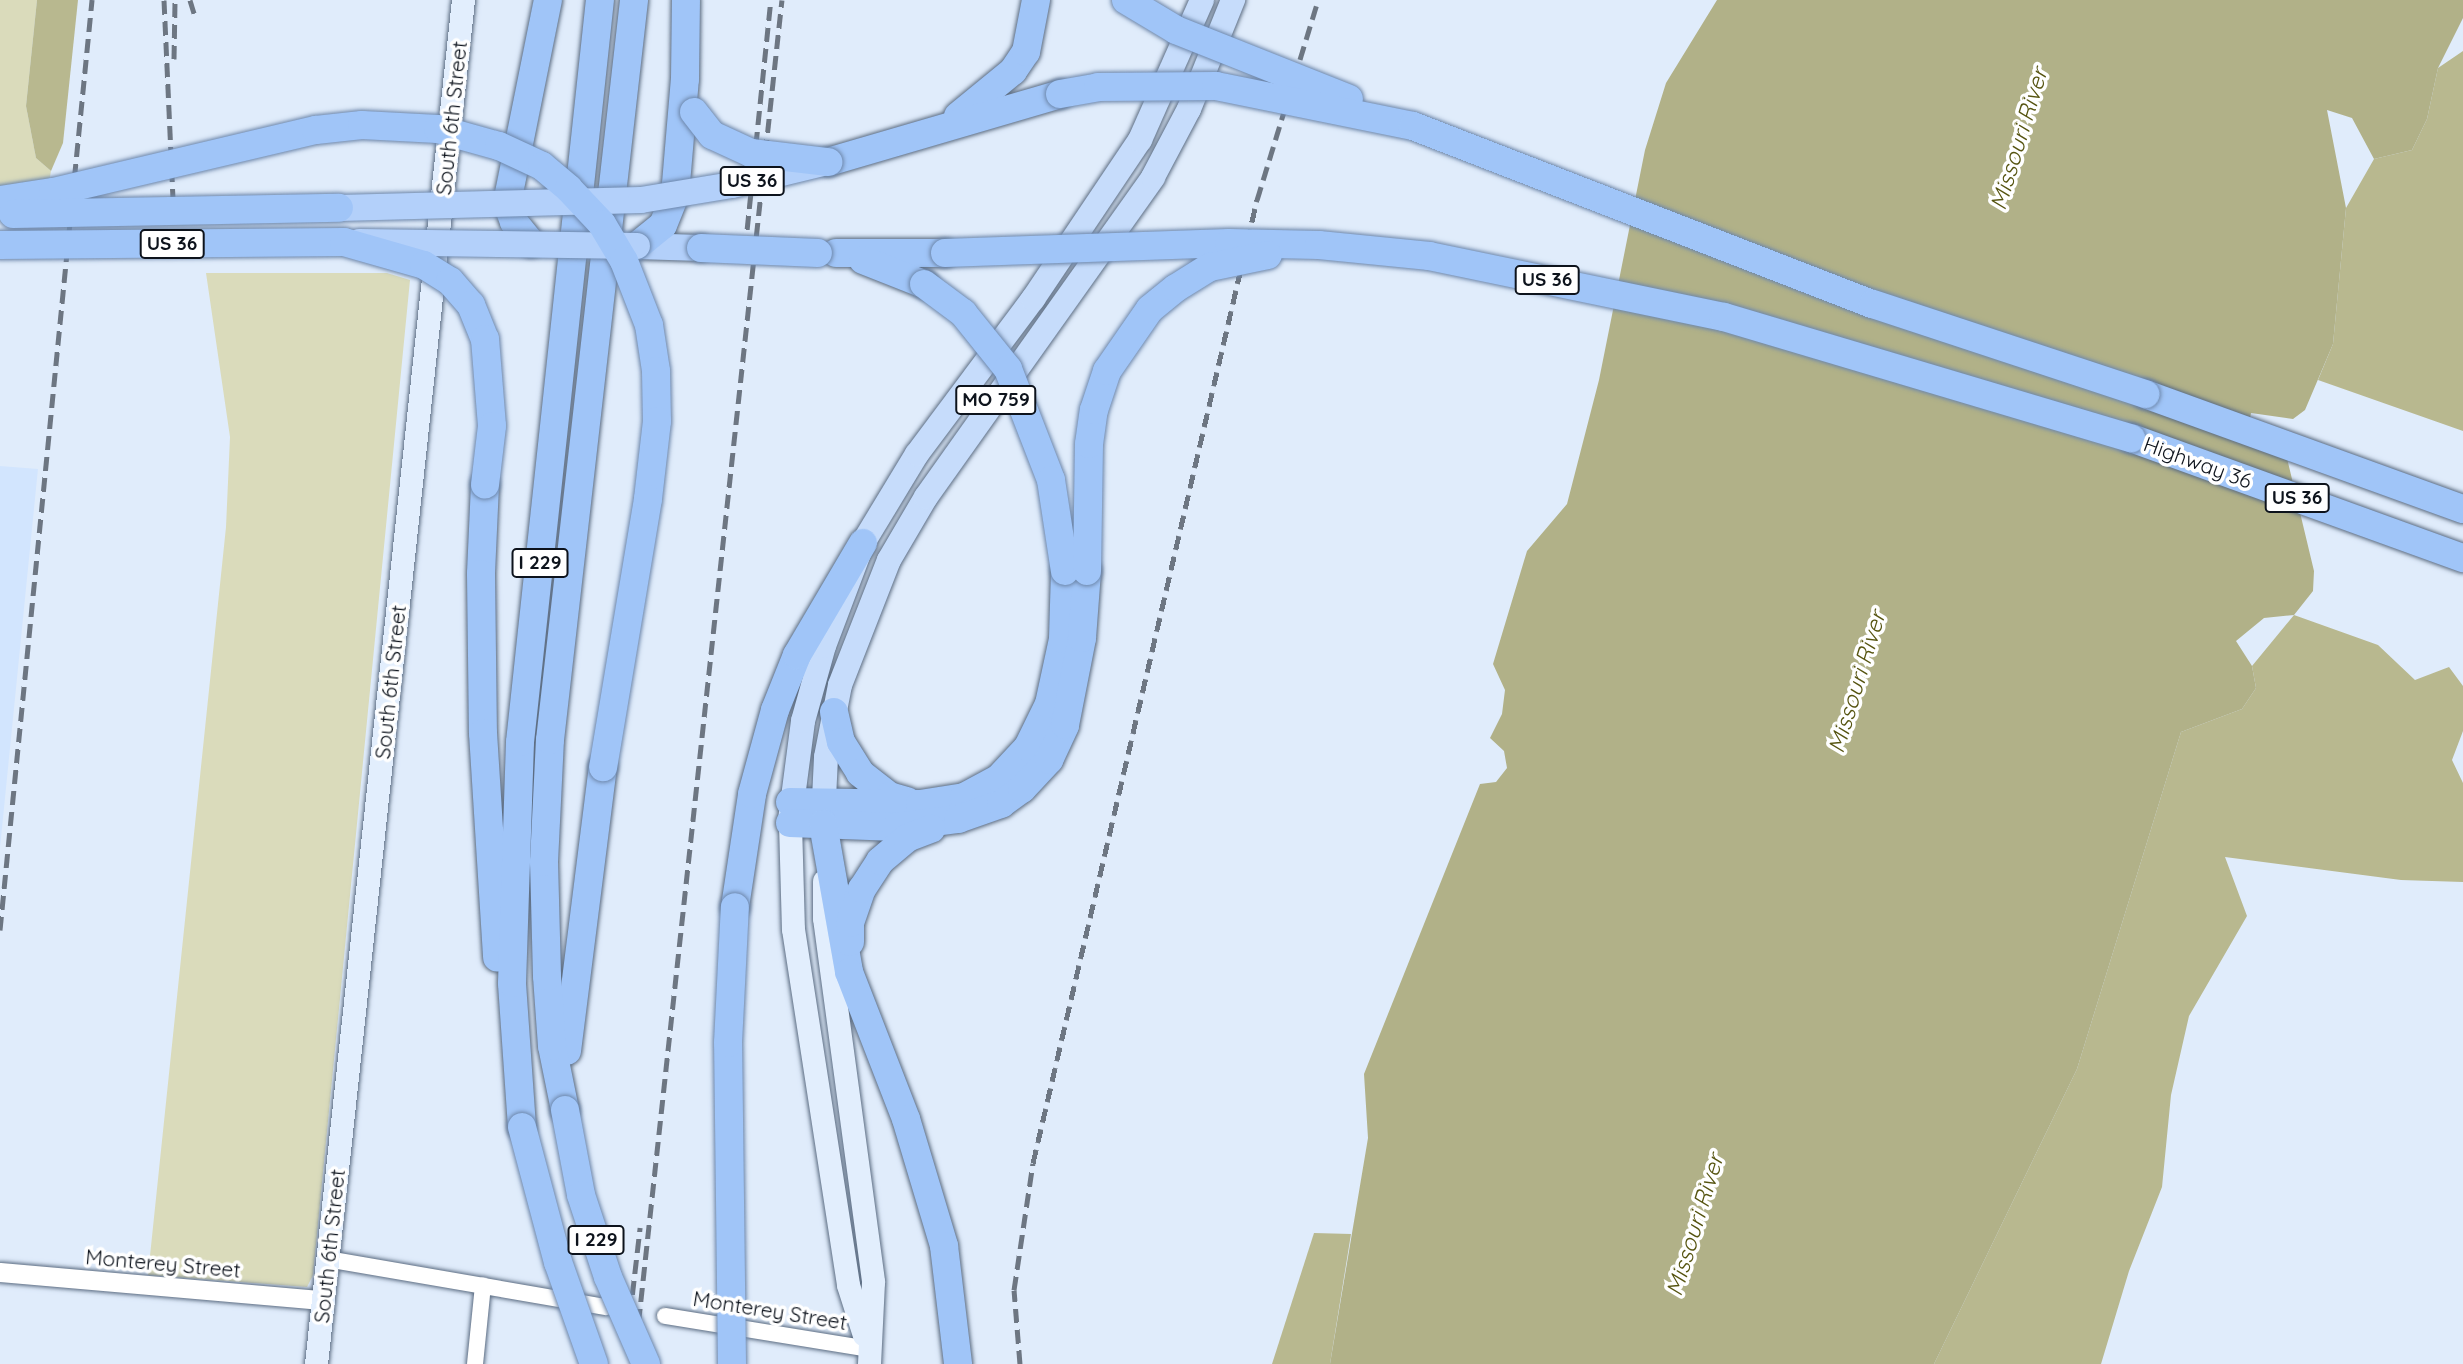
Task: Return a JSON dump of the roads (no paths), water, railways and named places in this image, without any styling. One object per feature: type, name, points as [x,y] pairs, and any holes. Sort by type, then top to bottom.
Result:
[{"type":"highway","points":[[531,243],[508,203],[548,0]]},
{"type":"highway","name":"I 229","points":[[594,1364],[558,1262],[522,1127],[512,984],[520,742],[600,0]]},
{"type":"highway","name":"I 229","points":[[634,0],[550,740],[544,862],[552,1046],[581,1195],[608,1277],[646,1364]]},
{"type":"highway","points":[[637,246],[663,225],[675,195],[687,114],[686,0]]},
{"type":"highway","points":[[944,127],[1013,71],[1026,52],[1036,0]]},
{"type":"highway","points":[[1125,0],[1186,35],[1413,126]]},
{"type":"highway","name":"US 36","points":[[0,214],[339,208],[675,195],[828,162],[1060,94],[1098,87],[1216,86],[1413,126],[1873,304],[2144,394],[2463,509]]},
{"type":"highway","points":[[687,114],[712,135],[751,153],[828,162]]},
{"type":"highway","points":[[0,200],[66,189],[316,130],[362,125],[438,129],[499,146],[542,166],[569,189],[602,224],[624,261],[649,324],[656,371],[657,421],[648,499],[603,767],[574,971],[565,1110]]},
{"type":"highway","points":[[344,242],[425,265],[450,281],[471,305],[485,339],[490,371],[492,426],[485,485],[481,574],[486,796],[500,990],[522,1127]]},
{"type":"highway","name":"US 36","points":[[0,245],[531,243],[827,253],[945,253],[1062,246],[1319,245]]},
{"type":"highway","points":[[790,813],[823,813],[964,797],[999,778],[1028,747],[1049,704],[1063,639],[1076,571],[1094,410],[1107,371],[1150,309],[1210,267],[1319,245]]},
{"type":"highway","name":"Highway 36","points":[[1319,245],[1429,256],[1724,317],[2131,438],[2463,558]]},
{"type":"highway","points":[[827,253],[878,264],[924,284],[963,313],[1008,369],[1051,480],[1076,571],[1074,684],[1065,725],[1049,760],[1001,804],[907,838],[880,861],[862,889],[850,923],[849,972]]},
{"type":"highway","points":[[732,1364],[728,1043],[735,906],[752,794],[775,710],[797,655],[863,543]]},
{"type":"highway","points":[[834,712],[841,742],[860,773],[889,796],[920,804]]},
{"type":"highway","points":[[823,813],[896,827],[958,819]]},
{"type":"highway","points":[[823,813],[849,972],[906,1119],[944,1246],[958,1364]]},
{"type":"main road","name":"South 6th Street","points":[[316,1364],[463,0]]},
{"type":"main road","name":"MO 759","points":[[863,543],[917,454],[1033,299],[1140,141],[1202,0]]},
{"type":"main road","name":"MO 759","points":[[823,813],[834,712],[867,609],[890,560],[926,497],[1153,177],[1189,108],[1233,0]]},
{"type":"main road","points":[[863,543],[824,646],[803,721],[790,813],[793,929],[817,1094],[848,1285],[869,1356]]},
{"type":"main road","points":[[823,813],[824,919],[873,1282],[869,1356]]},
{"type":"street","points":[[327,1259],[606,1307]]},
{"type":"street","name":"Monterey Street","points":[[0,1272],[322,1300]]},
{"type":"street","points":[[475,1364],[483,1285]]},
{"type":"street","name":"Monterey Street","points":[[665,1316],[869,1356]]},
{"type":"water","name":"Missouri River","points":[[1717,0],[2463,0],[2463,18],[2438,68],[2427,119],[2412,150],[2374,159],[2352,118],[2327,110],[2346,208],[2333,344],[2305,410],[2293,419],[2251,413],[2249,424],[2286,454],[2314,571],[2313,591],[2294,615],[2264,618],[2236,641],[2252,666],[2256,688],[2242,709],[2181,732],[2077,1069],[1934,1364],[1330,1364],[1368,1138],[1364,1074],[1480,784],[1496,782],[1507,768],[1504,751],[1490,738],[1502,714],[1505,690],[1493,664],[1527,551],[1567,504],[1599,380],[1645,150],[1666,83]]},
{"type":"railway","points":[[0,930],[92,0]]},
{"type":"railway","points":[[164,0],[173,200]]},
{"type":"railway","points":[[174,59],[175,0]]},
{"type":"railway","points":[[190,0],[194,13]]},
{"type":"railway","points":[[745,250],[771,0]]},
{"type":"railway","points":[[634,1364],[782,0]]},
{"type":"railway","points":[[1020,1364],[1014,1290],[1033,1163],[1257,200],[1318,0]]},
{"type":"railway","points":[[630,1315],[640,1228]]}]
